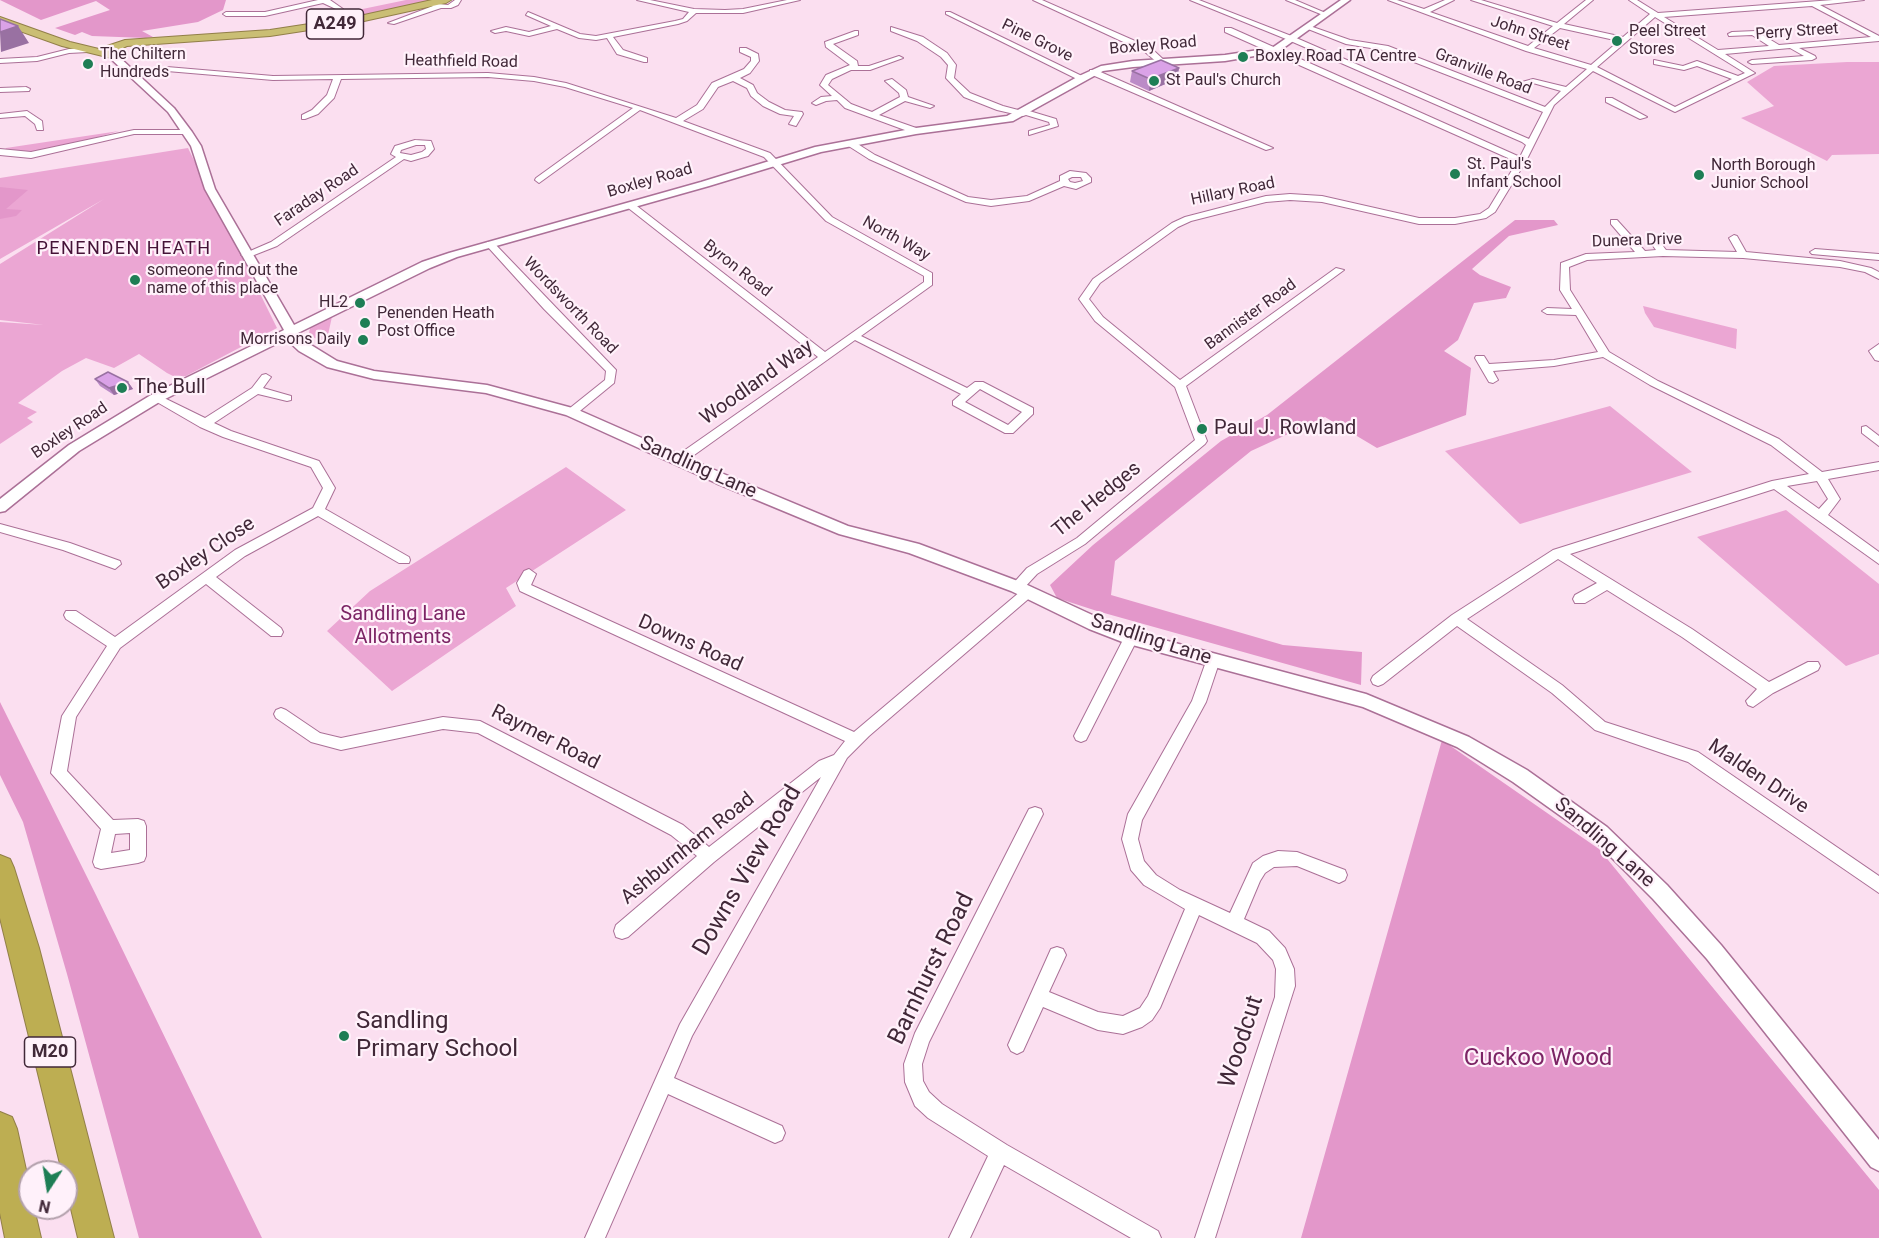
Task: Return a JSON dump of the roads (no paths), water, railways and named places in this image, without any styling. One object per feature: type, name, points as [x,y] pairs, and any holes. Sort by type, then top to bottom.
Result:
[{"type":"highway","name":"A249","points":[[141,46],[219,42],[238,37],[344,22],[438,3]]},
{"type":"highway","points":[[0,12],[95,45],[141,46]]},
{"type":"highway","points":[[0,20],[62,48],[110,55],[130,55],[141,46]]},
{"type":"highway","points":[[110,55],[109,49],[118,45]]},
{"type":"highway","name":"M20","points":[[0,868],[24,948],[96,1238]]},
{"type":"highway","points":[[0,1129],[23,1238]]},
{"type":"street","points":[[226,14],[265,14],[325,0],[340,9]]},
{"type":"street","points":[[392,22],[438,3],[453,5],[458,0]]},
{"type":"street","points":[[640,0],[694,11],[743,11],[797,0]]},
{"type":"street","points":[[1036,0],[1148,50],[1162,62]]},
{"type":"street","points":[[1193,0],[1525,140],[1531,146]]},
{"type":"street","points":[[1289,0],[1325,14]]},
{"type":"street","name":"Boxley Road","points":[[0,507],[74,448],[156,398],[267,341],[426,265],[490,244],[775,162],[850,143],[916,131],[1010,120],[1093,72],[1133,64],[1225,58],[1275,50],[1346,0]]},
{"type":"street","name":"John Street","points":[[1391,0],[1529,49],[1593,68],[1675,110],[1740,79]]},
{"type":"street","points":[[1426,11],[1451,0]]},
{"type":"street","points":[[1474,0],[1557,24],[1626,40]]},
{"type":"street","points":[[1529,49],[1557,24],[1590,0]]},
{"type":"street","points":[[1632,0],[1751,73],[1740,79],[1697,63],[1684,68],[1657,63]]},
{"type":"street","points":[[1656,14],[1861,0]]},
{"type":"street","points":[[1810,2],[1879,39]]},
{"type":"street","points":[[528,14],[583,37],[610,37],[681,22],[694,11]]},
{"type":"street","name":"Pine Grove","points":[[948,13],[1082,78]]},
{"type":"street","name":"Hillary Road","points":[[1202,441],[1180,385],[1100,319],[1083,299],[1096,282],[1175,225],[1235,206],[1290,197],[1335,201],[1419,221],[1470,219],[1483,216],[1492,210],[1522,161],[1552,103],[1656,14]]},
{"type":"street","points":[[495,31],[506,29],[529,34],[557,27]]},
{"type":"street","name":"Granville Road","points":[[1307,27],[1349,42],[1385,48],[1548,111]]},
{"type":"street","points":[[894,29],[920,39],[937,50],[951,65],[950,78],[967,96],[1000,108],[1053,121],[1054,126],[1032,133]]},
{"type":"street","points":[[1228,30],[1522,161]]},
{"type":"street","points":[[853,68],[854,63],[828,45],[829,42],[855,33]]},
{"type":"street","points":[[1732,34],[1753,33],[1777,47]]},
{"type":"street","points":[[610,37],[620,52],[644,60]]},
{"type":"street","name":"Perry Street","points":[[1718,52],[1879,39]]},
{"type":"street","points":[[1752,63],[1812,58],[1791,46]]},
{"type":"street","points":[[0,61],[37,59],[62,48]]},
{"type":"street","points":[[676,121],[700,107],[716,85],[747,71],[755,61],[755,56],[743,50]]},
{"type":"street","name":"Sandling Lane","points":[[110,55],[127,62],[134,76],[171,110],[187,132],[195,146],[210,189],[291,331],[292,338],[304,348],[345,368],[374,375],[487,389],[571,412],[844,530],[909,546],[1022,590],[1131,638],[1330,690],[1366,701],[1440,730],[1491,757],[1600,833],[1660,892],[1714,952],[1879,1159]]},
{"type":"street","points":[[899,58],[870,68],[853,68],[829,77],[824,85],[848,106],[916,131]]},
{"type":"street","name":"Heathfield Road","points":[[134,76],[167,69],[266,78],[488,75],[534,79],[579,88],[639,107],[756,150],[775,162]]},
{"type":"street","points":[[1093,72],[1269,148]]},
{"type":"street","points":[[305,117],[315,112],[331,96],[338,78]]},
{"type":"street","points":[[734,78],[750,87],[754,94],[766,104],[783,112],[799,114],[793,124]]},
{"type":"street","points":[[889,81],[903,92],[904,98]]},
{"type":"street","points":[[1524,84],[1533,81],[1567,90]]},
{"type":"street","points":[[0,90],[26,89]]},
{"type":"street","points":[[816,103],[824,99],[839,98]]},
{"type":"street","points":[[873,115],[904,98],[930,106]]},
{"type":"street","points":[[1609,99],[1643,117]]},
{"type":"street","points":[[539,180],[639,107]]},
{"type":"street","points":[[0,116],[27,112],[39,123],[40,128]]},
{"type":"street","points":[[0,152],[32,155],[134,132],[187,132]]},
{"type":"street","points":[[850,143],[872,157],[966,199],[991,203],[1029,198],[1065,182]]},
{"type":"street","name":"Faraday Road","points":[[246,255],[274,244],[401,157]]},
{"type":"street","name":"North Way","points":[[775,162],[829,219],[929,275],[930,283],[854,336]]},
{"type":"street","name":"Byron Road","points":[[630,205],[825,357]]},
{"type":"street","points":[[1614,222],[1642,254]]},
{"type":"street","points":[[1734,238],[1743,255]]},
{"type":"street","points":[[1653,239],[1663,253]]},
{"type":"street","name":"Wordsworth Road","points":[[490,244],[548,307],[611,370],[610,381],[571,412]]},
{"type":"street","points":[[1815,252],[1879,257]]},
{"type":"street","name":"Dunera Drive","points":[[1820,476],[1775,442],[1654,383],[1605,354],[1565,290],[1563,265],[1586,258],[1642,254],[1743,255],[1840,264],[1868,270],[1879,276]]},
{"type":"street","points":[[1866,256],[1868,270]]},
{"type":"street","name":"Bannister Road","points":[[1180,385],[1339,270]]},
{"type":"street","points":[[1547,311],[1578,312]]},
{"type":"street","points":[[854,336],[968,393]]},
{"type":"street","name":"Woodland Way","points":[[680,460],[854,336]]},
{"type":"street","points":[[1879,347],[1874,351],[1879,358]]},
{"type":"street","points":[[1493,380],[1483,363],[1554,363],[1605,354]]},
{"type":"street","points":[[204,424],[256,390],[266,377]]},
{"type":"street","points":[[979,384],[1029,411],[1009,430],[957,403],[968,393],[979,384]]},
{"type":"street","points":[[256,390],[287,398]]},
{"type":"street","points":[[156,398],[204,424],[315,464],[329,488],[318,511],[405,560]]},
{"type":"street","points":[[1866,430],[1879,442]]},
{"type":"street","name":"The Hedges","points":[[1022,590],[1032,571],[1081,541],[1202,441]]},
{"type":"street","points":[[1377,680],[1457,619],[1558,553],[1776,484],[1879,466]]},
{"type":"street","points":[[1820,476],[1834,499],[1820,516]]},
{"type":"street","points":[[1776,484],[1879,559]]},
{"type":"street","name":"Boxley Close","points":[[109,827],[59,773],[69,716],[115,644],[240,552],[318,511]]},
{"type":"street","points":[[0,528],[66,546],[116,564]]},
{"type":"street","points":[[1558,553],[1687,633],[1768,689]]},
{"type":"street","name":"Downs Road","points":[[529,574],[524,583],[525,588],[855,740]]},
{"type":"street","points":[[206,577],[276,632]]},
{"type":"street","points":[[1580,599],[1607,584]]},
{"type":"street","name":"Downs View Road","points":[[596,1238],[686,1030],[840,759],[855,740],[1022,590]]},
{"type":"street","points":[[71,615],[115,644]]},
{"type":"street","name":"Malden Drive","points":[[1457,619],[1557,689],[1600,726],[1693,757],[1879,885]]},
{"type":"street","points":[[1081,736],[1131,638]]},
{"type":"street","name":"Woodcut","points":[[1205,1238],[1286,986],[1282,961],[1275,948],[1263,937],[1157,885],[1143,873],[1133,856],[1130,832],[1134,819],[1198,702],[1213,660]]},
{"type":"street","points":[[1753,701],[1768,689],[1813,666]]},
{"type":"street","name":"Raymer Road","points":[[281,714],[316,738],[341,744],[443,723],[460,723],[480,728],[677,830],[694,842],[708,857]]},
{"type":"street","name":"Ashburnham Road","points":[[622,931],[708,857],[824,766],[840,759]]},
{"type":"street","name":"Barnhurst Road","points":[[1035,814],[921,1039],[913,1064],[914,1082],[922,1098],[935,1111],[1000,1152],[1151,1238]]},
{"type":"street","points":[[1234,922],[1258,868],[1269,861],[1278,858],[1297,859],[1339,875]]},
{"type":"street","points":[[1038,996],[1098,1021],[1123,1025],[1136,1021],[1146,1014],[1154,1002],[1196,905]]},
{"type":"street","points":[[1017,1045],[1057,954]]},
{"type":"street","points":[[663,1082],[775,1133]]},
{"type":"street","points":[[958,1238],[1000,1152]]},
{"type":"place","name":"Peel Street Stores","points":[[1617,41]]},
{"type":"place","name":"Boxley Road TA Centre","points":[[1243,57]]},
{"type":"place","name":"The Chiltern Hundreds","points":[[88,64]]},
{"type":"place","name":"St Paul's Church","points":[[1154,81]]},
{"type":"place","name":"St. Paul's Infant School","points":[[1455,174]]},
{"type":"place","name":"North Borough Junior School","points":[[1699,175]]},
{"type":"place","name":"someone find out the name of this place","points":[[135,280]]},
{"type":"place","name":"HL2","points":[[360,303]]},
{"type":"place","name":"Penenden Heath Post Office","points":[[365,323]]},
{"type":"place","name":"Morrisons Daily","points":[[363,340]]},
{"type":"place","name":"The Bull","points":[[122,388]]},
{"type":"place","name":"Paul J. Rowland","points":[[1202,429]]},
{"type":"place","name":"Sandling Primary School","points":[[344,1036]]},
{"type":"district","name":"PENENDEN HEATH","points":[[124,249]]},
{"type":"park label","name":"Sandling Lane Allotments","points":[[403,626]]},
{"type":"park label","name":"Cuckoo Wood","points":[[1538,1059]]}]
